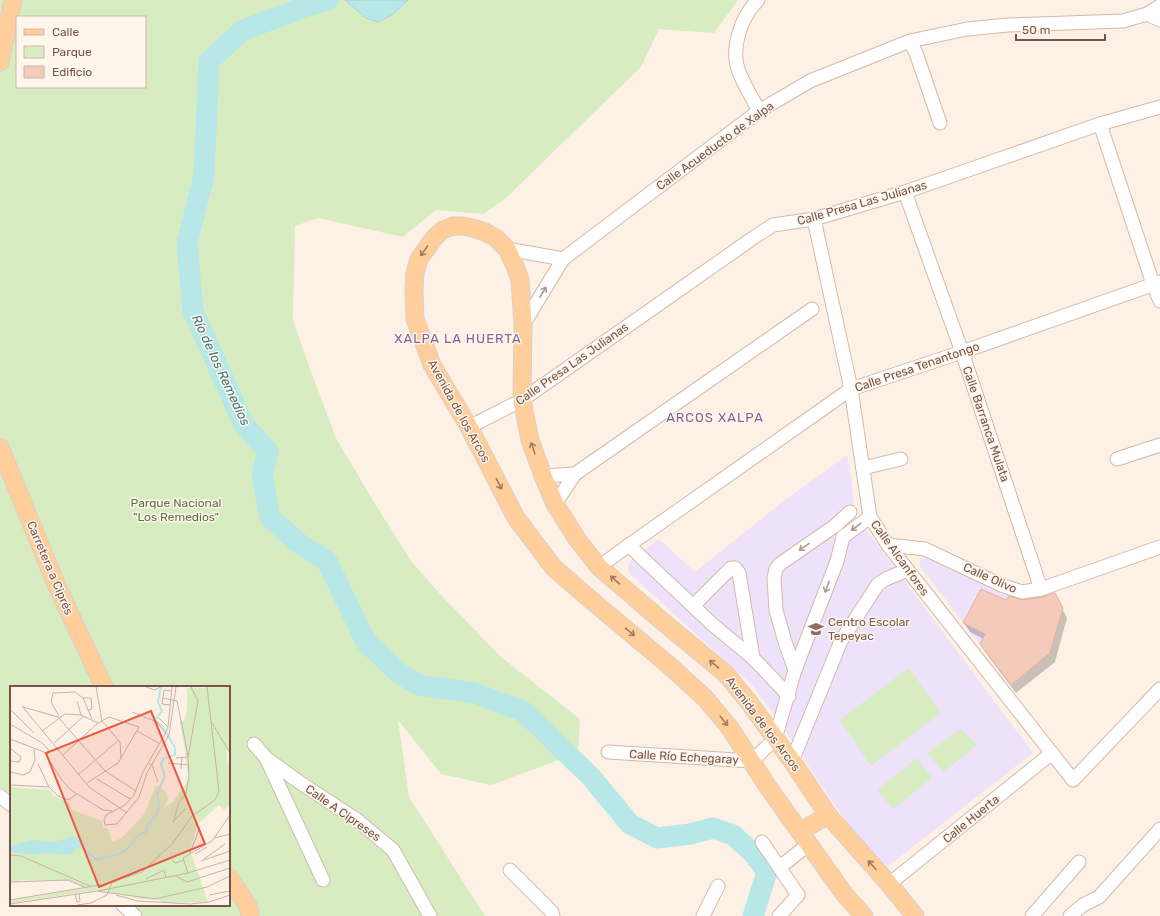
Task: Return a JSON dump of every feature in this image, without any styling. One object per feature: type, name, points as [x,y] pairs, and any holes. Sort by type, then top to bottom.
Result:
[{"type":"main road","points":[[0,60],[13,0]]},
{"type":"main road","name":"Avenida de los Arcos","points":[[864,916],[845,895],[768,787],[730,728],[705,698],[671,666],[554,568],[516,518],[469,427],[432,365],[415,319],[415,273],[419,259],[430,243],[442,230],[453,226],[473,228],[485,232],[496,238],[507,249],[515,266],[520,280],[523,325],[522,400],[530,440],[555,504],[577,539],[599,567],[726,674],[748,701],[792,761],[828,815],[915,916]]},
{"type":"main road","name":"Carretera a Ciprés","points":[[0,447],[56,584],[104,686]]},
{"type":"main road","points":[[805,838],[828,815]]},
{"type":"main road","points":[[230,879],[248,906],[250,916]]},
{"type":"street","points":[[758,0],[741,27],[735,49],[738,72],[759,111]]},
{"type":"street","name":"Calle Acueducto de Xalpa","points":[[523,325],[564,259],[759,111],[810,81],[910,40],[967,29],[1008,25],[1124,20],[1147,14],[1160,6]]},
{"type":"street","points":[[1147,14],[1160,20]]},
{"type":"street","points":[[910,40],[916,53],[940,123]]},
{"type":"street","name":"Calle Presa Las Julianas","points":[[469,427],[522,400],[773,225],[814,219],[905,192],[1100,124],[1160,107]]},
{"type":"street","points":[[1100,124],[1157,283],[1160,302]]},
{"type":"street","name":"Calle Barranca Mulata","points":[[905,192],[962,352],[1041,589]]},
{"type":"street","name":"Calle Alcanfores","points":[[814,219],[851,389],[870,516],[888,546],[1073,780],[1160,689]]},
{"type":"street","points":[[507,249],[564,259]]},
{"type":"street","name":"Calle Presa Tenantongo","points":[[599,567],[851,389],[962,352],[1157,283]]},
{"type":"street","points":[[555,504],[575,474],[812,309]]},
{"type":"street","points":[[1117,459],[1160,445]]},
{"type":"street","points":[[862,468],[902,459]]},
{"type":"street","points":[[543,476],[575,474]]},
{"type":"street","points":[[795,670],[776,610],[774,578],[776,569],[780,564],[836,525],[850,512]]},
{"type":"street","points":[[775,739],[795,670],[837,561],[843,537],[870,516]]},
{"type":"street","points":[[836,525],[843,537]]},
{"type":"street","points":[[629,545],[712,624],[753,658],[788,696]]},
{"type":"street","name":"Calle Olivo","points":[[888,546],[924,549],[1001,585],[1022,592],[1041,589],[1160,547]]},
{"type":"street","points":[[693,606],[731,568],[735,568],[739,573],[753,658]]},
{"type":"street","points":[[792,761],[841,641],[878,584],[907,570]]},
{"type":"street","name":"Calle Río Echegaray","points":[[608,752],[752,761],[775,739]]},
{"type":"street","name":"Calle A Cipreses","points":[[254,744],[266,758],[302,784],[357,820],[393,850],[430,916]]},
{"type":"street","name":"Calle Huerta","points":[[889,884],[1052,753]]},
{"type":"street","points":[[266,758],[323,880]]},
{"type":"street","points":[[0,796],[10,804]]},
{"type":"street","points":[[1070,916],[1083,905],[1099,896],[1160,829]]},
{"type":"street","points":[[780,867],[805,838]]},
{"type":"street","points":[[762,842],[798,895],[779,916]]},
{"type":"street","points":[[1032,916],[1078,862]]},
{"type":"street","points":[[510,870],[552,912],[553,916]]},
{"type":"street","points":[[702,916],[718,886]]},
{"type":"street","points":[[124,906],[135,916]]},
{"type":"shaded area","name":"Centro Escolar Tepeyac","points":[[847,455],[852,482],[854,508],[847,525],[848,529],[862,524],[1033,753],[883,870],[857,837],[779,721],[752,685],[630,574],[628,568],[630,561],[659,539],[695,572],[781,503]]},
{"type":"shaded area","points":[[925,556],[983,584],[1054,591],[1063,608],[1050,653],[1011,685],[920,566],[921,558]]},
{"type":"green space","name":"Parque Nacional \"Los Remedios\"","points":[[0,0],[738,0],[714,33],[659,29],[641,67],[506,198],[483,214],[436,210],[403,237],[318,218],[295,226],[293,320],[336,438],[375,504],[412,562],[439,593],[501,657],[580,719],[578,753],[491,785],[441,774],[398,720],[409,797],[485,916],[140,916],[132,906],[230,906],[230,686],[10,686],[10,793],[0,787]]},
{"type":"green space","points":[[909,668],[941,713],[871,766],[840,720]]},
{"type":"green space","points":[[961,729],[977,745],[944,772],[927,753]]},
{"type":"green space","points":[[917,758],[932,778],[893,809],[877,790]]},
{"type":"water","points":[[345,0],[408,0],[393,14],[378,22],[366,18]]},
{"type":"building","points":[[981,589],[1006,600],[1009,596],[1023,600],[1055,593],[1063,608],[1050,653],[1011,685],[980,644],[985,634],[963,623]]},
{"type":"waterway","name":"Río de los Remedios","points":[[328,0],[243,30],[209,61],[204,176],[187,243],[193,311],[244,425],[268,451],[262,476],[270,517],[297,542],[327,561],[366,642],[399,673],[419,685],[474,693],[523,711],[591,777],[630,824],[657,838],[690,834],[713,828],[733,835],[754,854],[767,872],[753,916]]},
{"type":"place","name":"Centro Escolar Tepeyac","points":[[816,629]]},
{"type":"district","name":"XALPA LA HUERTA","points":[[458,338]]},
{"type":"district","name":"ARCOS XALPA","points":[[715,417]]}]
